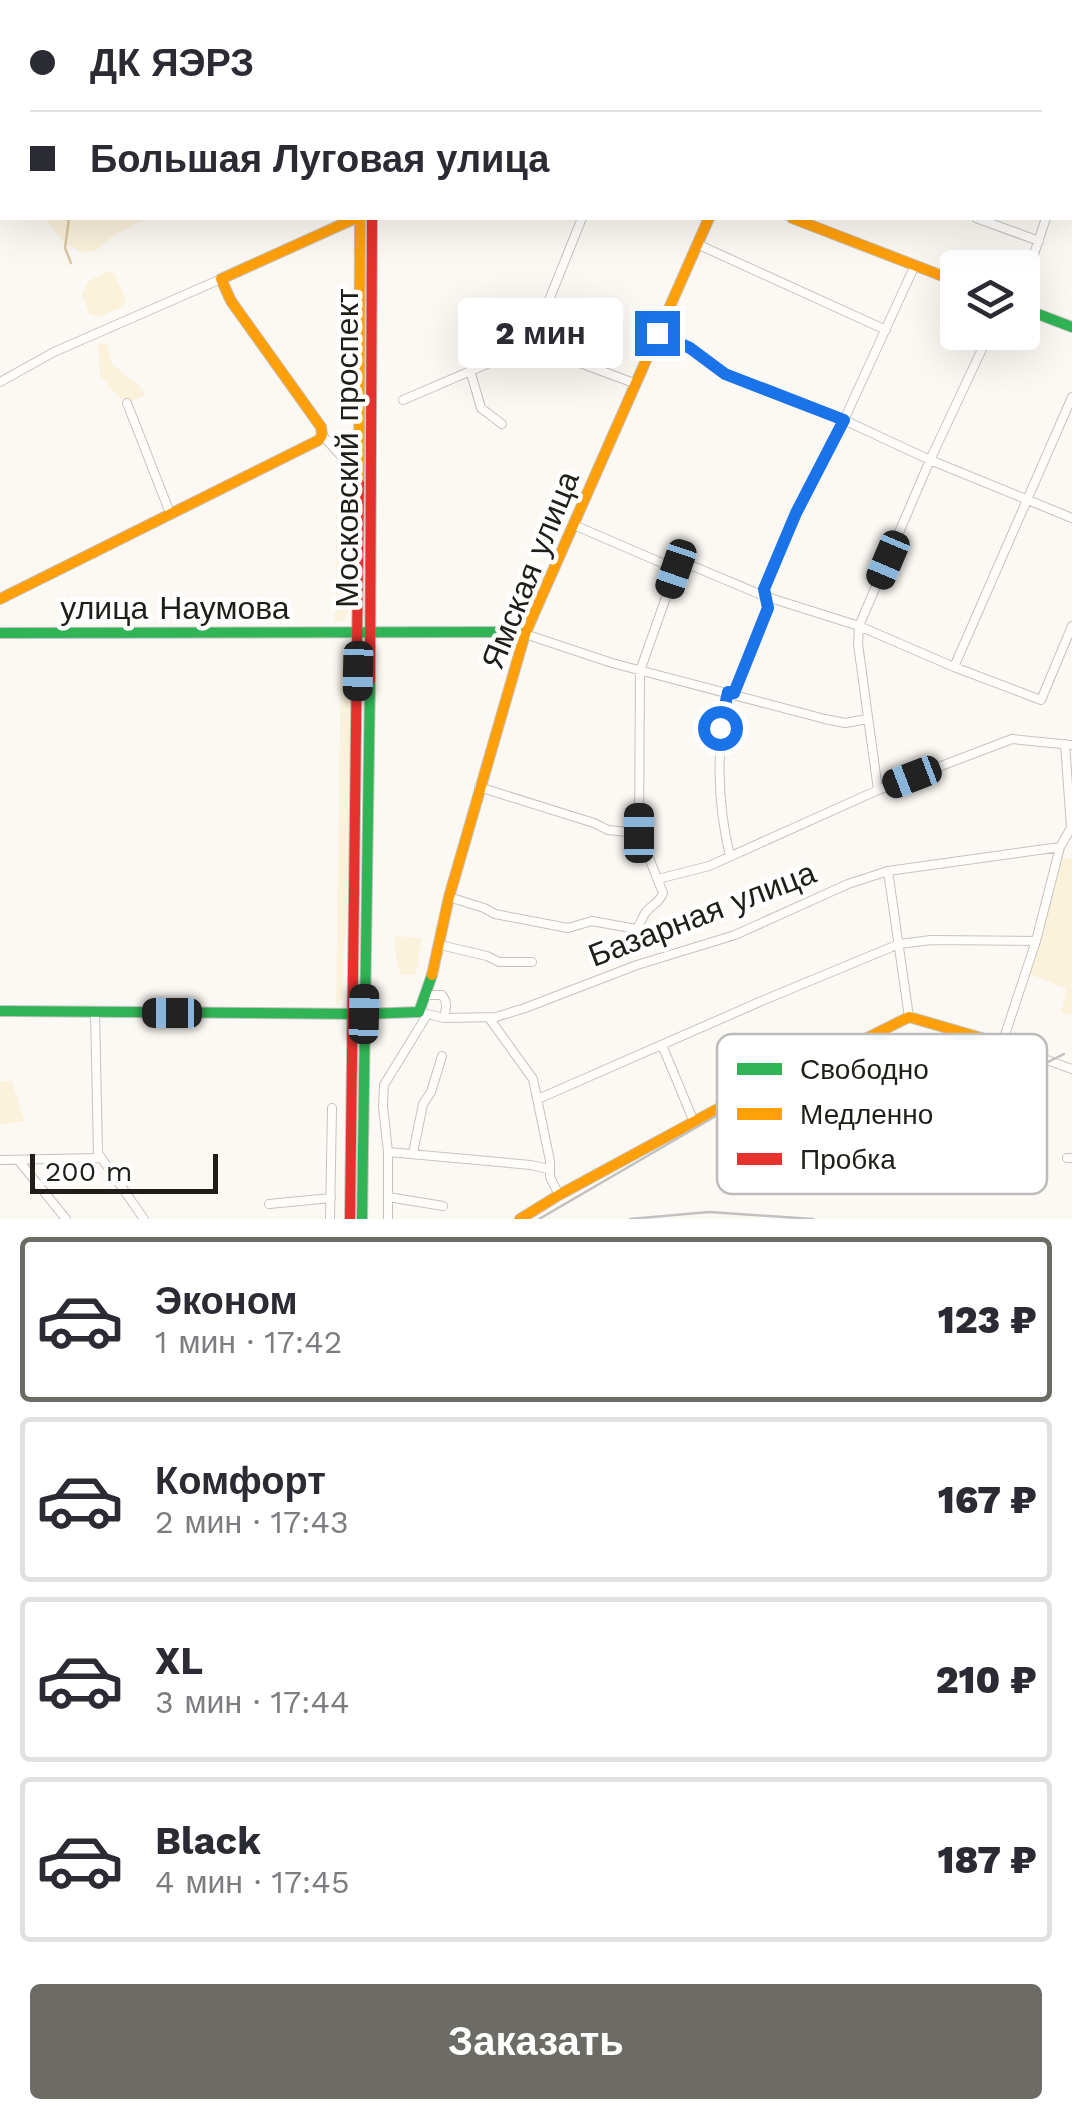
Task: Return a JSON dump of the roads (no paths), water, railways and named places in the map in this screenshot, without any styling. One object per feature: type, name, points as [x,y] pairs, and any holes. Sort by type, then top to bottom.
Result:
[{"type":"main road","points":[[0,598],[312,444],[322,435],[321,427],[231,301],[220,279],[353,220]]},
{"type":"main road","name":"Московский проспект","points":[[358,220],[358,1014],[362,1219]]},
{"type":"main road","name":"Московский проспект","points":[[350,1219],[371,632],[372,220]]},
{"type":"main road","name":"Ямская улица","points":[[419,1012],[525,634],[707,220]]},
{"type":"main road","points":[[797,220],[940,275]]},
{"type":"main road","points":[[1040,315],[1072,328]]},
{"type":"main road","name":"улица Наумова","points":[[2,633],[525,634]]},
{"type":"main road","name":"Базарная улица","points":[[0,1012],[419,1012]]},
{"type":"main road","points":[[873,1034],[909,1016],[969,1034]]},
{"type":"main road","points":[[520,1219],[717,1109]]},
{"type":"street","points":[[531,344],[581,220]]},
{"type":"street","points":[[981,220],[1039,241]]},
{"type":"street","points":[[1036,250],[1045,220]]},
{"type":"street","points":[[697,244],[886,330]]},
{"type":"street","points":[[730,856],[722,823],[720,728],[731,692],[768,608],[764,589],[796,513],[844,420],[915,265]]},
{"type":"street","points":[[0,382],[54,352],[220,279]]},
{"type":"street","points":[[657,333],[690,348],[725,374],[844,420],[1072,518]]},
{"type":"street","points":[[403,400],[531,344],[634,383]]},
{"type":"street","points":[[878,790],[858,644],[860,626],[982,350]]},
{"type":"street","points":[[470,370],[481,408],[502,424]]},
{"type":"street","points":[[954,667],[1072,397]]},
{"type":"street","points":[[127,403],[170,512]]},
{"type":"street","points":[[322,435],[345,460],[345,470]]},
{"type":"street","points":[[574,525],[676,569],[694,567],[764,596],[860,626],[1041,700],[1072,626]]},
{"type":"street","points":[[449,897],[495,914],[568,928],[592,921],[636,928],[646,910],[660,902],[663,894],[639,833],[640,671],[676,569]]},
{"type":"street","points":[[525,634],[640,671],[845,723],[867,719]]},
{"type":"street","points":[[658,879],[709,866],[878,790],[1012,739],[1069,744],[1071,828],[1060,847],[1036,941],[1005,1034]]},
{"type":"street","points":[[479,787],[608,830],[639,833]]},
{"type":"street","name":"Базарная улица","points":[[419,1012],[444,1018],[488,1018],[736,935],[848,884],[888,871],[1060,847]]},
{"type":"street","points":[[888,871],[909,1016]]},
{"type":"street","points":[[538,1099],[898,944],[931,940],[1036,941]]},
{"type":"street","points":[[440,945],[499,962],[532,962]]},
{"type":"street","points":[[426,995],[442,995],[446,1005],[444,1018]]},
{"type":"street","points":[[95,1012],[100,1158],[144,1219]]},
{"type":"street","points":[[388,1219],[384,1084],[427,1015],[419,1012]]},
{"type":"street","points":[[488,1018],[533,1079],[550,1161],[548,1169],[560,1195]]},
{"type":"street","points":[[662,1045],[694,1122]]},
{"type":"street","points":[[414,1153],[423,1104],[431,1092],[442,1056]]},
{"type":"street","points":[[1047,1060],[1072,1069]]},
{"type":"street","points":[[330,1219],[332,1108]]},
{"type":"street","points":[[388,1152],[531,1164],[548,1169]]},
{"type":"street","points":[[0,1160],[100,1158]]},
{"type":"street","points":[[18,1161],[66,1219]]},
{"type":"street","points":[[388,1197],[444,1206]]},
{"type":"street","points":[[269,1204],[331,1198]]},
{"type":"waterway","points":[[69,220],[65,248],[71,263]]},
{"type":"railway","points":[[1047,1062],[1064,1054]]},
{"type":"railway","points":[[539,1219],[717,1115]]},
{"type":"railway","points":[[630,1219],[709,1212],[813,1219]]}]
